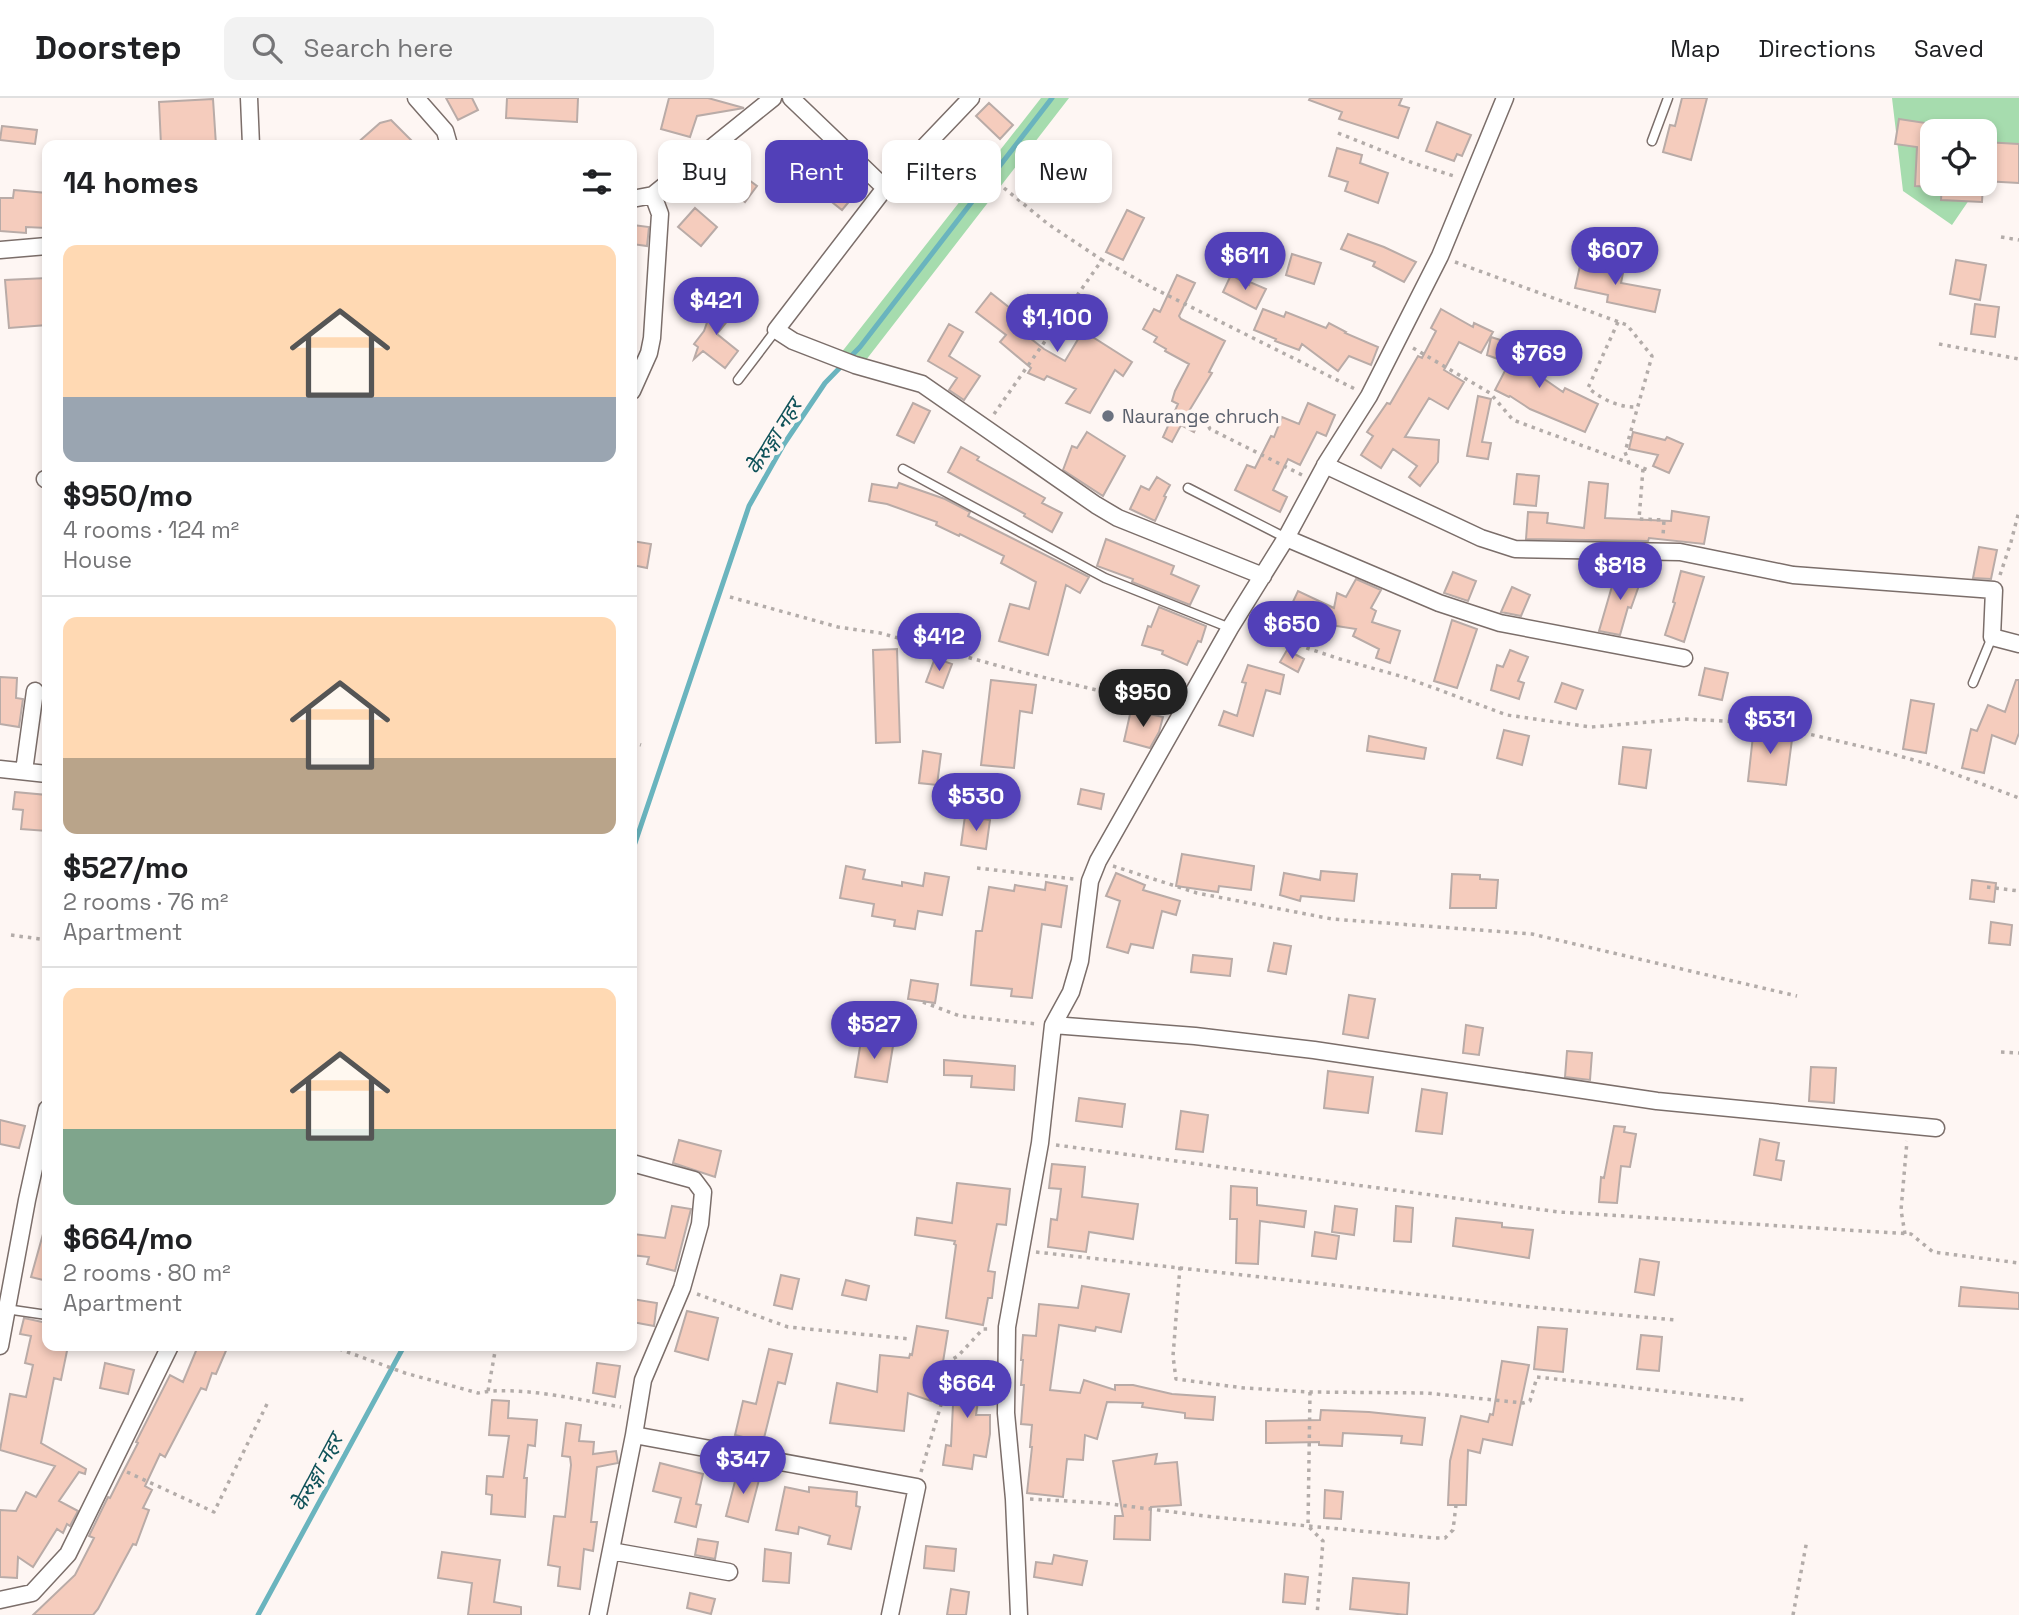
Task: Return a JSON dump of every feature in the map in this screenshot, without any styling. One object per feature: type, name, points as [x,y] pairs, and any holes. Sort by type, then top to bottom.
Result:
[{"type":"street","points":[[248,98],[251,140]]},
{"type":"street","points":[[416,98],[445,131],[448,140]]},
{"type":"street","points":[[637,198],[653,195],[773,98]]},
{"type":"street","points":[[792,98],[882,185]]},
{"type":"street","points":[[931,140],[971,98]]},
{"type":"street","points":[[1019,1615],[1014,1499],[1006,1413],[1007,1327],[1040,1143],[1054,1026],[1071,992],[1080,961],[1090,881],[1098,861],[1184,710],[1286,538],[1325,465],[1369,396],[1399,340],[1440,256],[1505,98]]},
{"type":"street","points":[[882,192],[776,330],[793,341],[855,365],[922,384],[1118,518],[1263,576]]},
{"type":"street","points":[[637,380],[649,353],[652,338],[660,214],[653,195]]},
{"type":"street","points":[[0,250],[42,246]]},
{"type":"street","points":[[1325,465],[1481,538],[1515,549],[1680,552],[1793,575],[1994,590],[1992,637],[2019,643]]},
{"type":"street","points":[[1286,538],[1439,603],[1500,623],[1684,658]]},
{"type":"street","points":[[24,771],[35,691]]},
{"type":"street","points":[[0,769],[42,773]]},
{"type":"street","points":[[1054,1026],[1195,1036],[1657,1101],[1936,1128]]},
{"type":"street","points":[[0,1346],[42,1133]]},
{"type":"street","points":[[598,1615],[643,1380],[682,1288],[700,1224],[703,1192],[694,1180],[637,1164]]},
{"type":"street","points":[[0,1600],[32,1593],[68,1555],[168,1351]]},
{"type":"street","points":[[634,1435],[917,1487],[890,1615]]},
{"type":"street","points":[[611,1551],[729,1572]]},
{"type":"lane","points":[[1653,141],[1668,98]]},
{"type":"lane","points":[[738,380],[776,330]]},
{"type":"lane","points":[[903,469],[1105,578],[1234,623]]},
{"type":"lane","points":[[1188,488],[1286,538]]},
{"type":"lane","points":[[1973,683],[1992,637]]},
{"type":"lane","points":[[6,1309],[42,1314]]},
{"type":"path","points":[[1338,133],[1413,163],[1470,181]]},
{"type":"path","points":[[1004,188],[1048,224],[1102,260],[1369,396]]},
{"type":"path","points":[[2001,237],[2019,240]]},
{"type":"path","points":[[1440,256],[1627,325],[1652,356],[1625,452],[1629,463]]},
{"type":"path","points":[[985,428],[1102,260]]},
{"type":"path","points":[[1618,322],[1588,388],[1601,398],[1623,407],[1637,405]]},
{"type":"path","points":[[1399,340],[1490,393],[1513,420],[1651,471]]},
{"type":"path","points":[[1939,344],[2019,359]]},
{"type":"path","points":[[1205,419],[1210,429],[1317,482]]},
{"type":"path","points":[[1643,468],[1639,519],[1664,520],[1661,552]]},
{"type":"path","points":[[1994,590],[2019,510]]},
{"type":"path","points":[[730,597],[838,627],[880,633],[1021,672],[1184,710]]},
{"type":"path","points":[[1234,623],[1340,659],[1407,678],[1507,715],[1591,727],[1684,719],[1762,723],[1931,765],[2019,799]]},
{"type":"path","points":[[637,743],[641,745]]},
{"type":"path","points":[[1098,861],[1197,893],[1332,919],[1532,934],[1797,996]]},
{"type":"path","points":[[977,868],[1090,881]]},
{"type":"path","points":[[1987,887],[2019,891]]},
{"type":"path","points":[[11,935],[42,939]]},
{"type":"path","points":[[923,1002],[960,1016],[1054,1026]]},
{"type":"path","points":[[2001,1052],[2019,1053]]},
{"type":"path","points":[[1905,1234],[1901,1210],[1909,1125]]},
{"type":"path","points":[[1040,1143],[1559,1212],[1911,1234],[1933,1252],[2019,1263]]},
{"type":"path","points":[[1020,1250],[1531,1307],[1675,1320]]},
{"type":"path","points":[[1180,1267],[1173,1356],[1176,1379],[1244,1388],[1310,1392],[1426,1393],[1523,1403],[1530,1401],[1537,1377],[1745,1400]]},
{"type":"path","points":[[682,1288],[788,1327],[910,1339]]},
{"type":"path","points":[[917,1487],[951,1360],[983,1329],[1007,1327]]},
{"type":"path","points":[[345,1351],[405,1373],[478,1393],[519,1392],[637,1410]]},
{"type":"path","points":[[488,1391],[495,1351]]},
{"type":"path","points":[[1310,1392],[1308,1526],[1323,1541],[1317,1615]]},
{"type":"path","points":[[111,1465],[214,1512],[268,1402]]},
{"type":"path","points":[[1014,1499],[1103,1503],[1445,1538],[1453,1530],[1456,1505]]},
{"type":"path","points":[[1793,1615],[1807,1540]]},
{"type":"green space","points":[[1041,98],[1069,98],[1036,140],[1015,140],[1015,168],[1001,186],[1001,149]]},
{"type":"green space","points":[[1892,98],[2019,98],[2019,169],[1997,175],[1997,119],[1920,119],[1920,196],[1972,196],[1952,225],[1903,191]]},
{"type":"green space","points":[[959,203],[988,203],[866,360],[841,353]]},
{"type":"building","points":[[446,98],[472,98],[478,110],[458,120]]},
{"type":"building","points":[[507,98],[578,98],[577,122],[506,118]]},
{"type":"building","points":[[669,98],[708,98],[744,108],[697,116],[690,137],[661,129]]},
{"type":"building","points":[[1402,98],[1399,105],[1409,108],[1398,138],[1339,119],[1342,112],[1309,100]]},
{"type":"building","points":[[1682,98],[1707,98],[1691,160],[1663,152],[1670,125],[1675,126]]},
{"type":"building","points":[[213,99],[216,140],[161,140],[159,102]]},
{"type":"building","points":[[989,103],[1013,125],[1000,139],[976,116]]},
{"type":"building","points":[[1899,119],[1920,122],[1920,186],[1915,186],[1917,147],[1895,144]]},
{"type":"building","points":[[391,120],[411,140],[361,140],[380,123]]},
{"type":"building","points":[[1437,122],[1471,135],[1462,156],[1457,154],[1454,161],[1426,151]]},
{"type":"building","points":[[2,126],[37,130],[35,144],[0,140]]},
{"type":"building","points":[[1997,143],[2019,144],[2019,183],[1997,182]]},
{"type":"building","points":[[1337,148],[1362,155],[1360,163],[1388,173],[1378,203],[1345,191],[1348,182],[1329,176]]},
{"type":"building","points":[[751,182],[757,186],[751,194]]},
{"type":"building","points":[[14,190],[42,193],[42,228],[26,227],[26,233],[0,231],[0,198],[13,198]]},
{"type":"building","points":[[1941,196],[1982,196],[1982,202],[1941,200]]},
{"type":"building","points":[[833,203],[848,203],[842,210]]},
{"type":"building","points":[[695,208],[717,227],[701,246],[678,227]]},
{"type":"building","points":[[1127,210],[1144,218],[1123,260],[1106,252]]},
{"type":"building","points":[[637,226],[649,227],[647,246],[637,245]]},
{"type":"building","points":[[1348,234],[1416,262],[1404,282],[1373,266],[1375,262],[1341,249]]},
{"type":"building","points":[[1292,254],[1321,263],[1314,284],[1286,275]]},
{"type":"building","points":[[1582,257],[1602,262],[1601,268],[1623,273],[1621,283],[1660,290],[1655,312],[1607,302],[1608,295],[1575,288]]},
{"type":"building","points":[[1956,260],[1986,265],[1980,300],[1950,294]]},
{"type":"building","points":[[1177,275],[1195,283],[1179,316],[1181,319],[1225,341],[1209,372],[1212,373],[1189,411],[1201,417],[1194,432],[1181,425],[1172,442],[1163,437],[1178,404],[1172,401],[1175,391],[1189,364],[1165,351],[1166,349],[1154,342],[1157,337],[1143,329],[1154,309],[1160,312]]},
{"type":"building","points":[[1231,275],[1249,285],[1250,282],[1266,289],[1256,309],[1223,292]]},
{"type":"building","points":[[42,278],[42,325],[9,328],[5,280]]},
{"type":"building","points":[[991,293],[1015,312],[1028,295],[1041,305],[1021,331],[1065,361],[1083,331],[1132,362],[1123,376],[1115,370],[1090,413],[1066,403],[1076,389],[1047,376],[1044,380],[1028,373],[1031,368],[1000,342],[1006,335],[976,312]]},
{"type":"building","points":[[715,300],[733,314],[717,334],[738,351],[725,368],[703,351],[694,359],[698,347],[694,344],[704,331]]},
{"type":"building","points":[[1975,304],[1999,307],[1995,337],[1971,334]]},
{"type":"building","points":[[1263,309],[1284,317],[1286,312],[1326,328],[1329,323],[1378,347],[1371,365],[1349,356],[1338,371],[1302,344],[1299,350],[1275,341],[1276,339],[1254,330]]},
{"type":"building","points":[[1441,309],[1473,327],[1474,323],[1493,332],[1481,353],[1459,342],[1444,370],[1464,382],[1448,409],[1429,398],[1405,437],[1439,440],[1438,462],[1420,486],[1409,477],[1417,466],[1393,449],[1381,468],[1361,455],[1373,436],[1367,432],[1387,403],[1390,404],[1418,356],[1422,358],[1436,331],[1431,328]]},
{"type":"building","points":[[949,324],[963,332],[949,356],[980,376],[964,400],[949,390],[957,378],[928,361]]},
{"type":"building","points":[[1491,337],[1522,347],[1518,361],[1563,392],[1565,388],[1598,404],[1585,432],[1530,409],[1495,390],[1509,363],[1487,355]]},
{"type":"building","points":[[1478,396],[1491,399],[1482,442],[1491,443],[1488,459],[1467,456]]},
{"type":"building","points":[[913,403],[930,411],[914,443],[897,435]]},
{"type":"building","points":[[1308,403],[1335,415],[1326,436],[1317,432],[1300,465],[1288,459],[1273,490],[1287,497],[1280,512],[1235,490],[1247,465],[1255,468],[1271,436],[1274,437],[1282,417],[1299,424]]},
{"type":"building","points":[[1087,432],[1125,456],[1103,496],[1063,470],[1072,446],[1077,448]]},
{"type":"building","points":[[1633,432],[1665,440],[1667,437],[1683,444],[1669,473],[1653,466],[1658,455],[1629,449]]},
{"type":"building","points":[[961,447],[979,457],[977,460],[1045,498],[1042,503],[1062,513],[1052,532],[948,472]]},
{"type":"building","points":[[1517,474],[1539,476],[1536,506],[1514,504]]},
{"type":"building","points":[[1157,477],[1170,485],[1155,521],[1130,509],[1141,486],[1149,490]]},
{"type":"building","points":[[1589,482],[1608,484],[1605,518],[1671,521],[1672,511],[1709,517],[1704,544],[1649,538],[1648,541],[1526,539],[1528,512],[1548,513],[1547,523],[1584,528]]},
{"type":"building","points":[[899,483],[945,499],[970,512],[968,516],[1089,577],[1080,593],[1066,585],[1048,655],[999,641],[1010,604],[1029,609],[1036,582],[1001,563],[1004,556],[936,525],[937,522],[887,504],[869,501],[872,484],[897,488]]},
{"type":"building","points":[[1106,539],[1174,566],[1171,574],[1199,586],[1190,605],[1097,566]]},
{"type":"building","points":[[637,542],[651,544],[647,568],[637,566]]},
{"type":"building","points":[[1979,547],[1997,550],[1991,579],[1973,578]]},
{"type":"building","points":[[1617,569],[1642,577],[1631,608],[1628,607],[1620,635],[1599,631]]},
{"type":"building","points":[[1681,571],[1704,577],[1684,642],[1665,635]]},
{"type":"building","points":[[1453,572],[1476,581],[1468,601],[1444,593]]},
{"type":"building","points":[[1356,579],[1381,590],[1371,608],[1376,611],[1372,622],[1400,631],[1390,663],[1376,658],[1379,649],[1353,636],[1356,629],[1324,624],[1290,608],[1298,591],[1334,608],[1337,593],[1346,597]]},
{"type":"building","points":[[1512,587],[1530,595],[1521,616],[1501,612]]},
{"type":"building","points":[[1159,607],[1206,626],[1201,642],[1198,641],[1187,665],[1162,654],[1163,651],[1142,645],[1148,626],[1151,627]]},
{"type":"building","points":[[1452,620],[1477,629],[1457,688],[1434,681]]},
{"type":"building","points":[[897,649],[900,742],[876,743],[873,650]]},
{"type":"building","points":[[1287,650],[1304,659],[1298,672],[1280,662]]},
{"type":"building","points":[[1510,650],[1528,657],[1518,681],[1524,683],[1519,699],[1491,690],[1497,665],[1503,667]]},
{"type":"building","points":[[935,658],[952,664],[943,688],[926,682]]},
{"type":"building","points":[[1248,665],[1284,675],[1280,694],[1266,690],[1253,736],[1219,725],[1224,711],[1237,716],[1246,683],[1242,682]]},
{"type":"building","points":[[1705,668],[1728,673],[1722,700],[1699,695]]},
{"type":"building","points":[[0,677],[17,678],[16,698],[23,699],[19,727],[0,724]]},
{"type":"building","points":[[991,680],[1036,685],[1032,713],[1020,711],[1014,768],[981,765]]},
{"type":"building","points":[[2016,680],[2019,680],[2019,733],[2015,744],[1992,735],[1984,773],[1962,768],[1971,729],[1977,731],[1988,705],[2005,712]]},
{"type":"building","points":[[1562,683],[1583,690],[1576,709],[1555,702]]},
{"type":"building","points":[[1911,700],[1934,704],[1926,753],[1903,749]]},
{"type":"building","points":[[1131,710],[1163,717],[1159,732],[1150,748],[1124,741]]},
{"type":"building","points":[[1754,727],[1793,732],[1786,785],[1748,781]]},
{"type":"building","points":[[1504,730],[1529,736],[1522,765],[1497,758]]},
{"type":"building","points":[[1369,736],[1426,748],[1424,759],[1367,751]]},
{"type":"building","points":[[1623,747],[1651,750],[1646,788],[1619,784]]},
{"type":"building","points":[[923,751],[941,754],[937,785],[919,783]]},
{"type":"building","points":[[1081,789],[1104,794],[1101,809],[1078,804]]},
{"type":"building","points":[[15,792],[42,795],[42,831],[21,829],[23,810],[13,809]]},
{"type":"building","points":[[965,816],[990,820],[986,849],[961,845]]},
{"type":"building","points":[[1182,854],[1254,866],[1251,890],[1219,886],[1218,892],[1176,886]]},
{"type":"building","points":[[846,866],[865,870],[863,879],[902,886],[902,882],[923,886],[925,873],[949,877],[942,915],[918,911],[915,929],[894,926],[895,920],[872,916],[874,904],[840,898]]},
{"type":"building","points":[[1321,871],[1357,874],[1354,901],[1301,896],[1300,901],[1280,895],[1284,873],[1320,880]]},
{"type":"building","points":[[1116,873],[1145,885],[1143,890],[1180,901],[1176,915],[1162,911],[1153,948],[1131,944],[1128,953],[1107,947],[1120,901],[1106,896]]},
{"type":"building","points":[[1452,874],[1480,875],[1480,879],[1498,880],[1496,908],[1450,908]]},
{"type":"building","points":[[1972,880],[1996,883],[1994,902],[1970,899]]},
{"type":"building","points":[[1046,882],[1067,886],[1061,927],[1042,924],[1032,998],[1011,996],[1012,989],[971,985],[976,931],[982,931],[989,887],[1014,891],[1015,885],[1045,890]]},
{"type":"building","points":[[1991,922],[2012,925],[2010,945],[1989,943]]},
{"type":"building","points":[[1274,943],[1291,946],[1286,974],[1268,971]]},
{"type":"building","points":[[1193,955],[1232,959],[1230,976],[1191,972]]},
{"type":"building","points":[[911,980],[938,984],[935,1003],[908,999]]},
{"type":"building","points":[[1349,995],[1375,999],[1368,1038],[1343,1034]]},
{"type":"building","points":[[1466,1025],[1483,1028],[1479,1055],[1463,1053]]},
{"type":"building","points":[[861,1041],[893,1046],[887,1082],[855,1077]]},
{"type":"building","points":[[1567,1051],[1592,1053],[1590,1080],[1565,1077]]},
{"type":"building","points":[[944,1060],[1015,1066],[1014,1090],[971,1087],[972,1076],[944,1075]]},
{"type":"building","points":[[1811,1067],[1836,1068],[1834,1103],[1809,1101]]},
{"type":"building","points":[[1328,1071],[1373,1077],[1368,1113],[1324,1108]]},
{"type":"building","points":[[1422,1089],[1447,1093],[1442,1134],[1416,1131]]},
{"type":"building","points":[[1079,1098],[1125,1104],[1122,1127],[1076,1121]]},
{"type":"building","points":[[1181,1111],[1208,1115],[1203,1152],[1176,1149]]},
{"type":"building","points":[[0,1120],[25,1126],[19,1148],[0,1144]]},
{"type":"building","points":[[1614,1126],[1625,1127],[1624,1132],[1636,1134],[1630,1167],[1621,1166],[1617,1203],[1599,1202],[1601,1177],[1604,1178]]},
{"type":"building","points":[[1760,1139],[1779,1143],[1776,1160],[1784,1161],[1781,1180],[1754,1175]]},
{"type":"building","points":[[679,1140],[721,1151],[715,1177],[673,1163]]},
{"type":"building","points":[[1052,1164],[1085,1167],[1082,1197],[1138,1204],[1133,1239],[1089,1232],[1086,1252],[1048,1247],[1051,1219],[1057,1220],[1061,1189],[1049,1188]]},
{"type":"building","points":[[957,1183],[1010,1189],[1006,1225],[997,1224],[988,1271],[995,1272],[992,1298],[988,1298],[983,1325],[946,1318],[955,1241],[915,1235],[917,1218],[952,1223]]},
{"type":"building","points":[[1231,1186],[1257,1188],[1257,1205],[1306,1211],[1304,1227],[1260,1221],[1258,1264],[1236,1263],[1237,1219],[1230,1219]]},
{"type":"building","points":[[672,1206],[691,1209],[675,1271],[647,1264],[649,1257],[637,1256],[637,1234],[665,1238]]},
{"type":"building","points":[[1335,1206],[1357,1209],[1354,1235],[1332,1232]]},
{"type":"building","points":[[1396,1206],[1413,1208],[1411,1242],[1394,1241]]},
{"type":"building","points":[[1456,1218],[1502,1223],[1502,1227],[1533,1230],[1529,1258],[1453,1246]]},
{"type":"building","points":[[1315,1232],[1339,1236],[1336,1259],[1312,1256]]},
{"type":"building","points":[[42,1238],[42,1280],[31,1277]]},
{"type":"building","points":[[1640,1259],[1659,1262],[1654,1295],[1635,1292]]},
{"type":"building","points":[[781,1275],[799,1279],[792,1309],[774,1305]]},
{"type":"building","points":[[846,1280],[869,1286],[866,1300],[842,1295]]},
{"type":"building","points":[[1082,1286],[1129,1294],[1121,1332],[1096,1327],[1095,1331],[1059,1325],[1050,1390],[1080,1393],[1084,1380],[1115,1390],[1115,1385],[1133,1385],[1172,1394],[1215,1397],[1213,1420],[1185,1418],[1185,1413],[1142,1407],[1143,1403],[1107,1402],[1097,1439],[1085,1435],[1083,1460],[1067,1459],[1063,1497],[1027,1493],[1032,1425],[1021,1424],[1024,1385],[1021,1385],[1023,1335],[1036,1336],[1039,1304],[1078,1308]]},
{"type":"building","points":[[1961,1287],[2019,1293],[2019,1309],[1959,1306]]},
{"type":"building","points":[[637,1300],[657,1303],[654,1326],[637,1323]]},
{"type":"building","points":[[687,1311],[718,1318],[708,1360],[675,1351]]},
{"type":"building","points":[[24,1318],[42,1322],[42,1351],[67,1351],[61,1380],[54,1378],[41,1443],[86,1469],[85,1474],[79,1472],[59,1501],[78,1511],[70,1526],[67,1524],[63,1533],[57,1529],[33,1567],[18,1557],[17,1578],[0,1577],[0,1510],[16,1511],[26,1492],[36,1497],[55,1466],[0,1450],[10,1394],[26,1397],[33,1365],[25,1363],[31,1336],[20,1334]]},
{"type":"building","points":[[917,1326],[948,1331],[942,1368],[931,1401],[908,1393],[904,1431],[830,1423],[837,1383],[877,1392],[880,1355],[909,1358],[910,1354],[912,1355]]},
{"type":"building","points":[[1538,1327],[1567,1329],[1563,1372],[1534,1369]]},
{"type":"building","points":[[1641,1335],[1662,1337],[1659,1371],[1637,1369]]},
{"type":"building","points":[[769,1349],[792,1354],[785,1384],[778,1382],[763,1442],[735,1435],[743,1401],[756,1404]]},
{"type":"building","points":[[196,1351],[226,1351],[216,1374],[212,1373],[206,1390],[201,1388],[165,1457],[160,1454],[145,1486],[152,1490],[143,1508],[149,1510],[136,1545],[133,1544],[98,1609],[93,1615],[33,1615],[75,1575],[94,1538],[89,1536],[170,1375],[183,1382]]},
{"type":"building","points":[[1502,1361],[1529,1365],[1512,1445],[1483,1439],[1480,1453],[1468,1450],[1466,1505],[1448,1505],[1450,1461],[1461,1416],[1488,1422],[1490,1414],[1493,1415]]},
{"type":"building","points":[[105,1363],[134,1370],[128,1394],[100,1388]]},
{"type":"building","points":[[597,1363],[620,1366],[615,1397],[593,1393]]},
{"type":"building","points":[[955,1363],[983,1367],[976,1415],[990,1415],[990,1434],[986,1457],[974,1455],[972,1469],[943,1465],[946,1445],[951,1446]]},
{"type":"building","points":[[492,1400],[509,1401],[508,1418],[537,1420],[535,1446],[528,1445],[524,1478],[527,1478],[525,1517],[491,1514],[492,1495],[486,1494],[487,1476],[503,1477],[509,1436],[489,1435]]},
{"type":"building","points":[[1321,1410],[1425,1418],[1422,1445],[1401,1443],[1402,1436],[1343,1433],[1342,1446],[1319,1445],[1319,1442],[1266,1443],[1266,1421],[1320,1420]]},
{"type":"building","points":[[566,1423],[581,1425],[579,1441],[594,1442],[593,1454],[616,1451],[618,1463],[597,1467],[591,1522],[597,1522],[593,1551],[584,1549],[580,1589],[558,1586],[560,1567],[548,1565],[554,1516],[565,1517],[571,1465],[570,1457],[562,1456]]},
{"type":"building","points":[[1157,1454],[1155,1464],[1177,1462],[1181,1505],[1151,1507],[1150,1540],[1114,1539],[1115,1516],[1123,1516],[1113,1461]]},
{"type":"building","points":[[660,1463],[703,1474],[696,1504],[701,1505],[696,1527],[675,1522],[681,1498],[653,1491]]},
{"type":"building","points":[[738,1470],[760,1476],[748,1522],[726,1516]]},
{"type":"building","points":[[785,1487],[809,1492],[809,1487],[857,1492],[856,1506],[860,1507],[851,1549],[828,1544],[830,1536],[799,1527],[798,1534],[776,1530]]},
{"type":"building","points":[[1325,1490],[1343,1492],[1341,1519],[1324,1518]]},
{"type":"building","points":[[698,1539],[718,1542],[715,1559],[695,1555]]},
{"type":"building","points":[[926,1546],[956,1549],[954,1571],[924,1568]]},
{"type":"building","points":[[765,1549],[791,1553],[789,1583],[763,1581]]},
{"type":"building","points":[[442,1552],[500,1560],[494,1602],[521,1607],[521,1615],[468,1615],[472,1583],[438,1578]]},
{"type":"building","points":[[1054,1555],[1087,1561],[1082,1585],[1034,1577],[1036,1562],[1052,1564]]},
{"type":"building","points":[[1285,1574],[1308,1577],[1305,1604],[1283,1602]]},
{"type":"building","points":[[1353,1578],[1409,1583],[1407,1615],[1350,1609]]},
{"type":"building","points":[[951,1589],[969,1592],[966,1615],[947,1615]]},
{"type":"building","points":[[690,1593],[715,1599],[711,1614],[687,1608]]},
{"type":"waterway","name":"केेरुङ्गा नहर","points":[[637,837],[749,506],[784,444],[825,383],[860,347],[1052,98]]},
{"type":"waterway","name":"केेरुङ्गा नहर","points":[[258,1615],[401,1351]]},
{"type":"place","name":"Naurange chruch","points":[[1108,416]]}]
